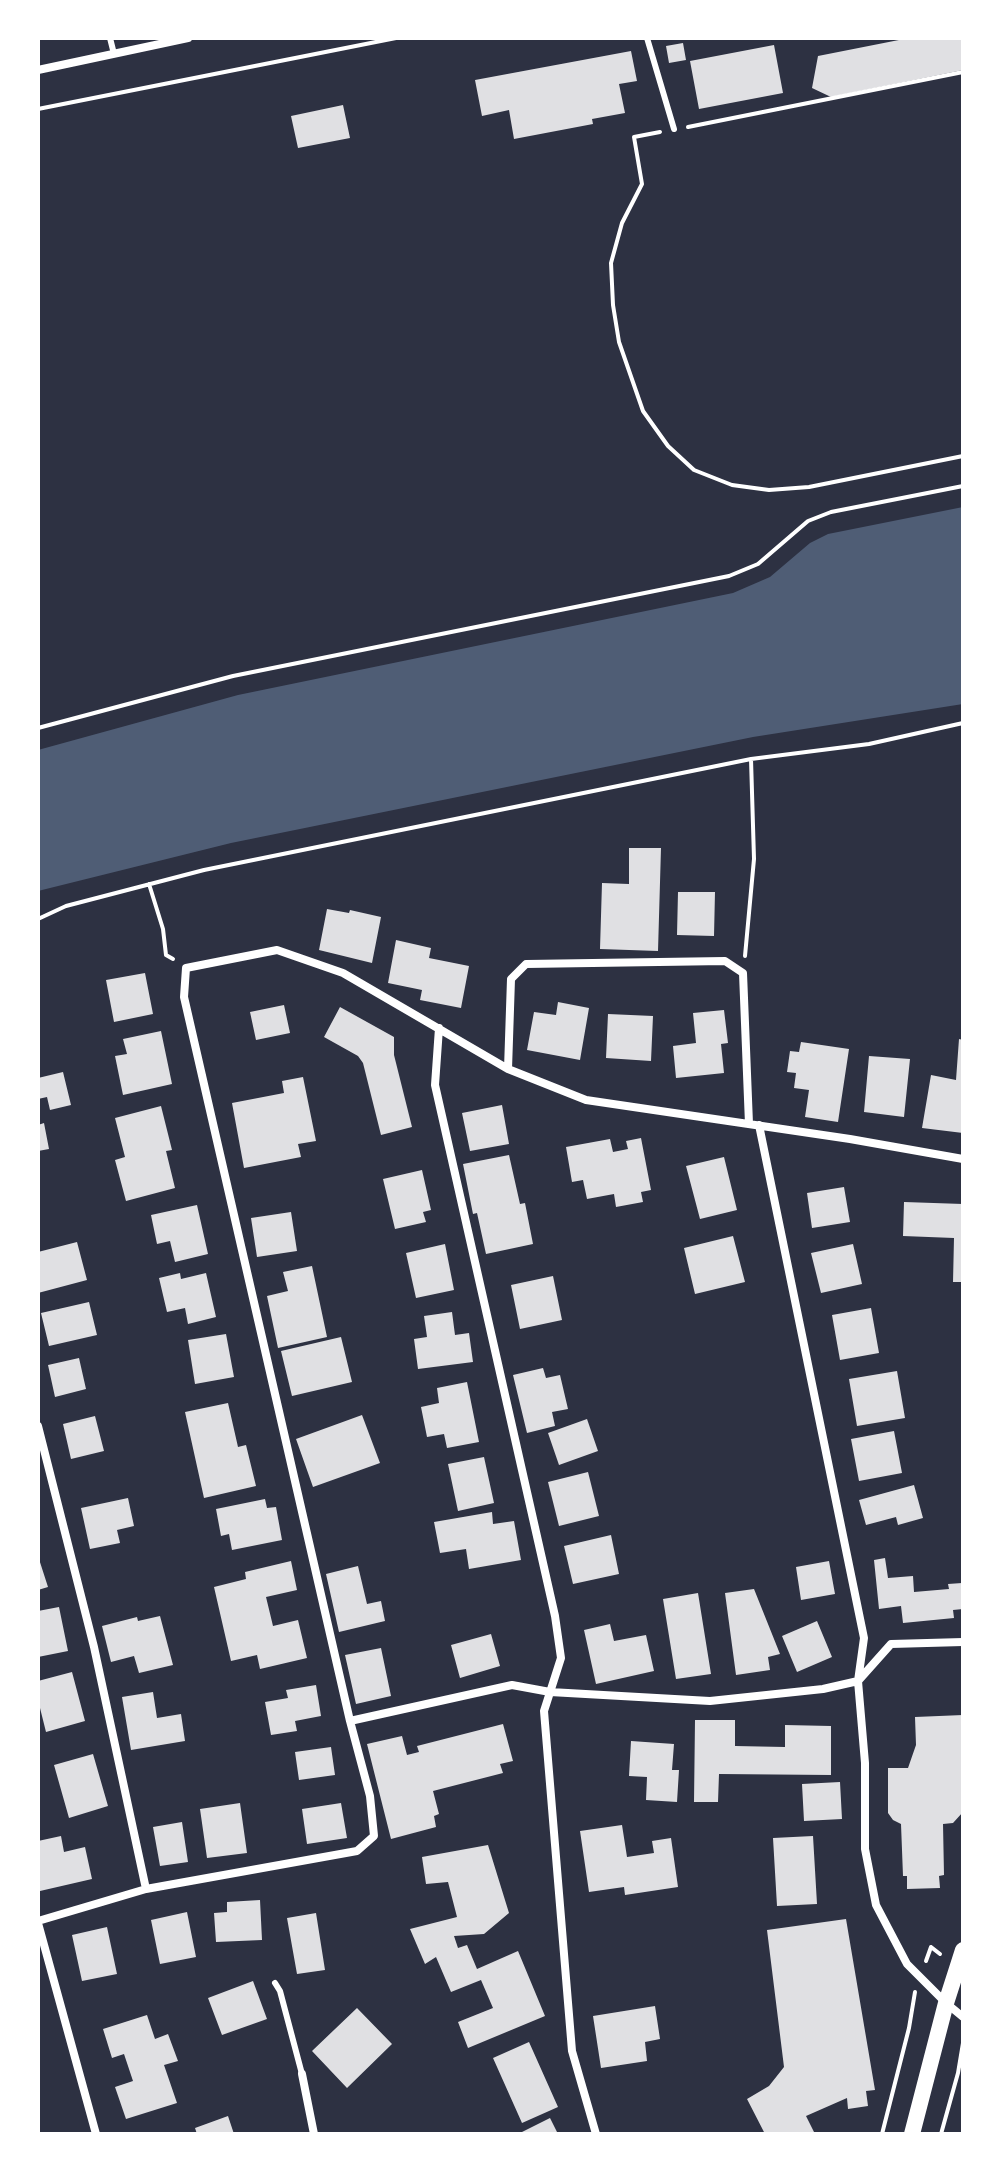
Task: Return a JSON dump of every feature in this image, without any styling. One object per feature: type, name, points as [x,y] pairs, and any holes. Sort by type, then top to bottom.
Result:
[{"type":"main road","points":[[912,2134],[963,1950]]},
{"type":"street","points":[[38,70],[188,38]]},
{"type":"street","points":[[96,2134],[58,2005],[38,1922],[146,1889],[357,1851],[374,1836],[370,1796],[350,1721],[184,997],[186,968],[277,950],[343,973],[508,1069],[586,1100],[963,1159]]},
{"type":"street","points":[[508,1069],[511,979],[526,964],[725,961],[743,973],[749,1124]]},
{"type":"street","points":[[439,1028],[435,1085],[555,1616],[561,1658],[544,1711],[572,2051],[596,2134]]},
{"type":"street","points":[[759,1125],[864,1638],[858,1681],[865,1763],[865,1849],[876,1905],[907,1964],[963,2017]]},
{"type":"street","points":[[38,1426],[94,1647],[146,1889]]},
{"type":"street","points":[[350,1721],[512,1685],[550,1692],[710,1701],[823,1689],[858,1681],[891,1644],[963,1642]]},
{"type":"street","points":[[302,2074],[314,2134]]},
{"type":"lane","points":[[110,38],[114,54]]},
{"type":"lane","points":[[647,38],[674,129]]},
{"type":"lane","points":[[275,1983],[280,1991],[302,2074]]},
{"type":"path","points":[[38,109],[396,38]]},
{"type":"path","points":[[963,72],[634,137],[642,184],[622,223],[611,263],[619,342],[643,411],[668,446],[694,470],[732,485],[769,490],[809,487],[963,456]]},
{"type":"path","points":[[38,727],[233,676],[729,576],[758,564],[808,521],[831,512],[963,486]]},
{"type":"path","points":[[38,919],[66,906],[204,870],[751,759],[869,744],[963,723]]},
{"type":"path","points":[[743,973],[754,859],[751,759]]},
{"type":"path","points":[[149,884],[163,929],[166,955],[186,968]]},
{"type":"path","points":[[882,2134],[909,2028],[912,2003]]},
{"type":"path","points":[[941,2134],[963,2043]]},
{"type":"water","points":[[963,507],[963,704],[753,737],[231,843],[38,891],[38,750],[238,695],[733,593],[770,577],[810,543],[828,534]]},
{"type":"building","points":[[909,38],[963,38],[963,70],[831,97],[812,88],[818,56]]},
{"type":"building","points":[[683,43],[686,60],[669,63],[666,46]]},
{"type":"building","points":[[774,45],[783,93],[699,109],[690,61]]},
{"type":"building","points":[[631,51],[637,81],[619,84],[625,113],[592,119],[593,124],[514,139],[509,110],[482,116],[475,80]]},
{"type":"building","points":[[343,105],[350,138],[298,148],[291,116]]},
{"type":"building","points":[[629,848],[661,848],[658,951],[600,949],[602,883],[629,884]]},
{"type":"building","points":[[678,892],[715,892],[714,936],[677,935]]},
{"type":"building","points":[[327,909],[381,917],[372,963],[319,950]]},
{"type":"building","points":[[396,940],[431,948],[429,958],[469,966],[461,1008],[420,1000],[422,990],[388,983]]},
{"type":"building","points":[[145,973],[153,1014],[114,1022],[106,980]]},
{"type":"building","points":[[558,1002],[589,1008],[580,1060],[527,1050],[534,1012],[556,1015]]},
{"type":"building","points":[[284,1005],[290,1033],[256,1040],[250,1012]]},
{"type":"building","points":[[340,1007],[394,1037],[394,1055],[412,1127],[381,1135],[363,1063],[358,1056],[324,1037]]},
{"type":"building","points":[[724,1010],[728,1043],[721,1044],[724,1073],[676,1078],[673,1046],[696,1043],[693,1013]]},
{"type":"building","points":[[608,1014],[653,1016],[651,1061],[606,1058]]},
{"type":"building","points":[[161,1031],[172,1084],[123,1095],[115,1056],[127,1054],[123,1039]]},
{"type":"building","points":[[959,1039],[963,1040],[963,1133],[922,1128],[931,1075],[956,1080]]},
{"type":"building","points":[[801,1042],[849,1049],[838,1122],[805,1117],[809,1090],[794,1088],[796,1073],[787,1072],[790,1051],[799,1052]]},
{"type":"building","points":[[869,1056],[910,1059],[904,1117],[864,1112]]},
{"type":"building","points":[[63,1072],[71,1105],[50,1110],[47,1097],[38,1099],[38,1078]]},
{"type":"building","points":[[303,1077],[316,1141],[298,1144],[301,1157],[244,1168],[232,1103],[284,1093],[282,1081]]},
{"type":"building","points":[[502,1105],[509,1144],[470,1151],[462,1113]]},
{"type":"building","points":[[161,1106],[172,1150],[166,1151],[175,1188],[126,1201],[115,1160],[125,1157],[115,1118]]},
{"type":"building","points":[[44,1123],[49,1149],[38,1151],[38,1125]]},
{"type":"building","points":[[641,1138],[651,1190],[641,1192],[643,1202],[616,1207],[614,1194],[587,1199],[583,1180],[572,1182],[566,1147],[610,1139],[613,1152],[628,1149],[626,1141]]},
{"type":"building","points":[[509,1155],[520,1204],[525,1203],[533,1244],[486,1254],[477,1213],[473,1214],[463,1164]]},
{"type":"building","points":[[724,1157],[737,1210],[700,1219],[686,1166]]},
{"type":"building","points":[[422,1170],[431,1210],[423,1212],[426,1222],[395,1229],[383,1179]]},
{"type":"building","points":[[844,1187],[850,1222],[812,1228],[807,1193]]},
{"type":"building","points":[[904,1202],[963,1204],[963,1282],[953,1282],[954,1238],[903,1236]]},
{"type":"building","points":[[197,1205],[208,1254],[175,1262],[170,1241],[157,1244],[151,1215]]},
{"type":"building","points":[[291,1212],[297,1251],[257,1257],[251,1218]]},
{"type":"building","points":[[733,1236],[745,1282],[695,1294],[684,1248]]},
{"type":"building","points":[[77,1242],[87,1280],[38,1293],[38,1252]]},
{"type":"building","points":[[445,1244],[454,1290],[416,1298],[406,1253]]},
{"type":"building","points":[[853,1244],[862,1284],[821,1293],[811,1253]]},
{"type":"building","points":[[312,1266],[327,1337],[278,1348],[267,1296],[288,1291],[283,1272]]},
{"type":"building","points":[[180,1273],[181,1279],[206,1273],[216,1317],[188,1324],[185,1308],[167,1312],[159,1278]]},
{"type":"building","points":[[553,1276],[562,1320],[520,1329],[511,1285]]},
{"type":"building","points":[[89,1302],[97,1335],[49,1346],[41,1313]]},
{"type":"building","points":[[871,1308],[879,1353],[840,1360],[832,1315]]},
{"type":"building","points":[[452,1312],[455,1335],[469,1333],[473,1362],[418,1369],[414,1339],[427,1337],[424,1316]]},
{"type":"building","points":[[226,1334],[234,1377],[195,1384],[188,1340]]},
{"type":"building","points":[[341,1337],[352,1382],[292,1396],[281,1351]]},
{"type":"building","points":[[79,1358],[86,1389],[55,1397],[48,1365]]},
{"type":"building","points":[[543,1368],[546,1378],[560,1375],[568,1409],[552,1412],[555,1426],[527,1433],[513,1375]]},
{"type":"building","points":[[897,1371],[905,1418],[857,1426],[849,1379]]},
{"type":"building","points":[[467,1382],[479,1442],[447,1448],[444,1434],[427,1437],[421,1407],[439,1403],[437,1388]]},
{"type":"building","points":[[228,1403],[238,1447],[246,1445],[256,1486],[204,1498],[185,1412]]},
{"type":"building","points":[[362,1415],[380,1463],[313,1487],[296,1439]]},
{"type":"building","points":[[95,1416],[104,1451],[71,1459],[63,1424]]},
{"type":"building","points":[[587,1419],[598,1451],[559,1465],[548,1433]]},
{"type":"building","points":[[894,1431],[902,1473],[859,1481],[851,1439]]},
{"type":"building","points":[[484,1457],[494,1503],[458,1511],[448,1464]]},
{"type":"building","points":[[588,1472],[599,1516],[559,1526],[548,1482]]},
{"type":"building","points":[[914,1485],[923,1518],[898,1525],[896,1517],[866,1525],[859,1500]]},
{"type":"building","points":[[128,1498],[134,1526],[117,1530],[120,1543],[90,1549],[81,1508]]},
{"type":"building","points":[[265,1499],[267,1508],[276,1507],[282,1540],[232,1550],[229,1534],[221,1536],[216,1509]]},
{"type":"building","points":[[492,1512],[493,1524],[514,1521],[521,1560],[469,1569],[466,1549],[440,1553],[434,1522]]},
{"type":"building","points":[[611,1535],[619,1574],[573,1584],[564,1546]]},
{"type":"building","points":[[38,1556],[48,1587],[38,1590]]},
{"type":"building","points":[[885,1558],[888,1578],[913,1576],[914,1592],[949,1589],[948,1584],[962,1583],[963,1609],[953,1610],[954,1618],[903,1623],[901,1606],[879,1609],[874,1560]]},
{"type":"building","points":[[291,1561],[297,1590],[266,1597],[273,1626],[298,1620],[307,1658],[260,1669],[257,1655],[231,1661],[214,1587],[246,1579],[245,1572]]},
{"type":"building","points":[[829,1561],[835,1594],[801,1600],[796,1567]]},
{"type":"building","points":[[358,1566],[367,1604],[381,1601],[385,1621],[339,1632],[326,1574]]},
{"type":"building","points":[[754,1589],[780,1654],[768,1657],[770,1670],[736,1675],[725,1593]]},
{"type":"building","points":[[698,1593],[711,1674],[676,1679],[663,1599]]},
{"type":"building","points":[[59,1607],[68,1651],[38,1657],[38,1611]]},
{"type":"building","points":[[160,1616],[173,1665],[139,1673],[134,1656],[111,1662],[102,1626],[137,1617],[138,1621]]},
{"type":"building","points":[[817,1621],[832,1657],[797,1672],[782,1636]]},
{"type":"building","points":[[610,1624],[614,1641],[646,1635],[654,1671],[596,1684],[584,1630]]},
{"type":"building","points":[[491,1634],[500,1666],[460,1678],[451,1645]]},
{"type":"building","points":[[381,1648],[391,1696],[356,1704],[345,1655]]},
{"type":"building","points":[[72,1672],[85,1721],[46,1732],[38,1700],[38,1681]]},
{"type":"building","points":[[316,1685],[321,1716],[295,1721],[297,1731],[271,1735],[265,1702],[288,1698],[286,1690]]},
{"type":"building","points":[[153,1692],[157,1718],[181,1714],[185,1741],[131,1750],[122,1697]]},
{"type":"building","points":[[963,1715],[963,1812],[953,1823],[943,1824],[944,1875],[939,1876],[940,1888],[907,1889],[907,1876],[903,1876],[901,1824],[888,1813],[888,1768],[908,1768],[916,1745],[915,1717]]},
{"type":"building","points":[[695,1720],[735,1720],[735,1746],[785,1747],[785,1725],[831,1726],[831,1775],[719,1774],[718,1802],[694,1802]]},
{"type":"building","points":[[503,1724],[513,1761],[500,1764],[503,1773],[433,1791],[439,1814],[434,1816],[436,1827],[391,1839],[367,1744],[402,1736],[407,1755],[419,1752],[417,1746]]},
{"type":"building","points":[[631,1741],[674,1744],[672,1770],[679,1770],[677,1802],[646,1800],[647,1777],[629,1776]]},
{"type":"building","points":[[331,1747],[335,1775],[299,1780],[295,1752]]},
{"type":"building","points":[[93,1754],[108,1806],[69,1818],[54,1765]]},
{"type":"building","points":[[840,1782],[842,1819],[804,1821],[802,1784]]},
{"type":"building","points":[[240,1803],[247,1853],[207,1858],[200,1809]]},
{"type":"building","points":[[341,1803],[347,1838],[307,1844],[302,1809]]},
{"type":"building","points":[[182,1822],[188,1862],[160,1866],[153,1827]]},
{"type":"building","points":[[622,1825],[627,1857],[654,1853],[652,1841],[671,1838],[678,1887],[625,1895],[624,1887],[589,1892],[580,1831]]},
{"type":"building","points":[[61,1836],[64,1852],[85,1847],[92,1879],[40,1891],[38,1841]]},
{"type":"building","points":[[813,1836],[817,1904],[777,1906],[773,1838]]},
{"type":"building","points":[[488,1845],[509,1913],[484,1934],[454,1936],[458,1948],[467,1945],[477,1969],[518,1951],[545,2016],[468,2048],[458,2022],[493,2008],[481,1980],[451,1992],[436,1957],[425,1964],[410,1929],[457,1917],[448,1882],[426,1884],[422,1857]]},
{"type":"building","points":[[260,1900],[262,1940],[216,1942],[214,1913],[227,1912],[227,1902]]},
{"type":"building","points":[[187,1912],[196,1957],[160,1964],[151,1920]]},
{"type":"building","points":[[316,1913],[325,1970],[297,1974],[287,1918]]},
{"type":"building","points":[[846,1919],[875,2090],[866,2091],[868,2106],[848,2109],[847,2098],[806,2116],[815,2134],[765,2134],[747,2099],[769,2086],[784,2067],[767,1930]]},
{"type":"building","points":[[107,1927],[117,1974],[82,1981],[72,1935]]},
{"type":"building","points":[[253,1981],[267,2019],[222,2035],[208,1998]]},
{"type":"building","points":[[655,2006],[660,2039],[645,2042],[647,2061],[601,2068],[593,2016]]},
{"type":"building","points":[[357,2008],[392,2044],[347,2088],[312,2051]]},
{"type":"building","points":[[147,2015],[155,2039],[168,2034],[178,2061],[164,2065],[177,2103],[126,2119],[115,2087],[133,2081],[124,2054],[112,2058],[103,2029]]},
{"type":"building","points":[[529,2042],[558,2107],[522,2123],[493,2058]]},
{"type":"building","points":[[228,2116],[234,2134],[197,2134],[195,2128]]},
{"type":"building","points":[[550,2118],[558,2134],[518,2134]]}]
